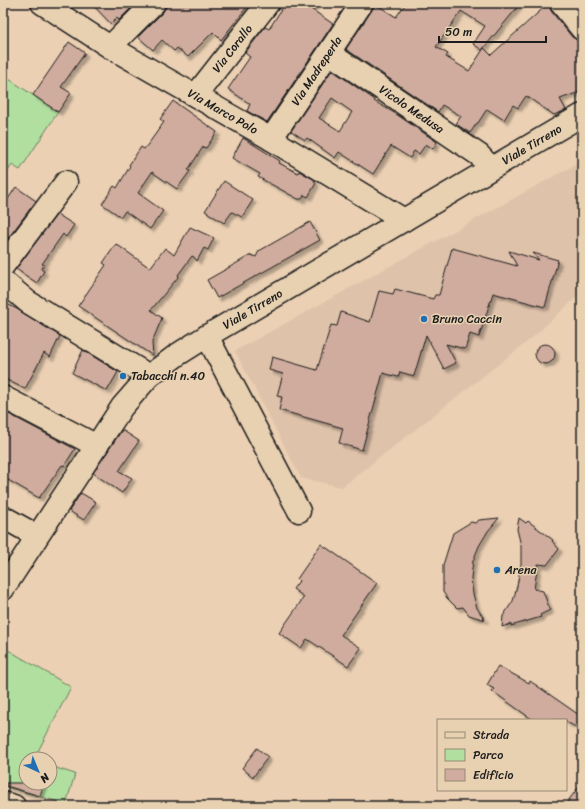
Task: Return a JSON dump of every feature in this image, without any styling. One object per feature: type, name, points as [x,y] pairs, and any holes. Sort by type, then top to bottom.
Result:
[{"type":"street","name":"Via Marco Polo","points":[[42,3],[110,47],[271,139],[404,220]]},
{"type":"street","points":[[110,47],[154,3]]},
{"type":"street","name":"Via Corallo","points":[[196,95],[268,3]]},
{"type":"street","name":"Via Madreperla","points":[[271,139],[362,3]]},
{"type":"street","points":[[562,3],[582,29]]},
{"type":"street","name":"Vicolo Medusa","points":[[329,53],[479,155],[491,168]]},
{"type":"street","name":"Viale Tirreno","points":[[3,589],[122,407],[149,376],[177,355],[207,336],[582,115]]},
{"type":"street","points":[[3,266],[66,182]]},
{"type":"street","points":[[3,281],[28,302],[149,376]]},
{"type":"street","points":[[207,336],[299,511]]},
{"type":"street","points":[[3,397],[97,446]]},
{"type":"street","points":[[3,517],[37,536]]},
{"type":"street","points":[[3,803],[14,806]]},
{"type":"shaded area","name":"Bruno Caccin","points":[[582,161],[582,292],[532,338],[342,487],[301,478],[235,351]]},
{"type":"green space","points":[[3,75],[58,112],[20,170],[12,165],[7,172],[3,170]]},
{"type":"green space","points":[[3,647],[71,687],[38,751],[18,751],[18,790],[3,786]]},
{"type":"green space","points":[[58,769],[75,774],[66,804],[20,791],[58,791]]},
{"type":"building","points":[[91,3],[136,3],[119,20],[117,18],[111,24]]},
{"type":"building","points":[[166,3],[250,3],[221,40],[213,32],[188,57],[177,48],[174,51],[162,40],[153,50],[138,37],[163,12],[166,7]]},
{"type":"building","points":[[280,3],[316,3],[311,9],[333,24],[267,122],[247,111],[250,104],[228,89],[250,57],[245,53],[265,27],[269,29],[281,10],[279,9]]},
{"type":"building","points":[[374,3],[396,17],[406,3],[521,3],[482,50],[473,44],[485,26],[461,11],[436,47],[448,54],[446,57],[469,71],[484,48],[491,55],[549,3],[551,11],[572,37],[582,41],[582,91],[560,99],[566,110],[554,115],[526,96],[518,108],[513,105],[504,120],[487,109],[470,133],[456,124],[461,116],[442,105],[438,112],[346,49],[372,10]]},
{"type":"building","points":[[69,42],[85,53],[61,87],[71,93],[58,112],[33,95]]},
{"type":"building","points":[[332,70],[375,100],[374,101],[437,142],[433,149],[426,144],[419,154],[414,151],[410,158],[391,146],[373,174],[339,152],[335,158],[307,138],[305,140],[291,131]],"holes":[[[332,98],[352,112],[340,131],[319,118]]]},
{"type":"building","points":[[173,101],[217,132],[206,148],[203,147],[188,170],[190,171],[177,189],[152,172],[138,193],[163,211],[150,229],[125,211],[121,217],[102,204],[114,186],[117,188],[130,166],[129,165],[141,147],[144,149],[164,122],[160,119]]},
{"type":"building","points":[[243,138],[280,161],[279,163],[298,173],[299,171],[315,180],[314,182],[316,183],[308,197],[304,195],[302,199],[298,199],[258,177],[260,174],[232,158]]},
{"type":"building","points":[[224,181],[253,200],[242,217],[232,212],[224,223],[205,211]]},
{"type":"building","points":[[16,187],[36,201],[3,245],[3,195],[8,199]]},
{"type":"building","points":[[57,214],[74,225],[66,237],[63,234],[42,264],[44,265],[41,269],[44,271],[37,283],[16,269]]},
{"type":"building","points":[[310,222],[320,240],[217,298],[207,280],[251,255],[256,257],[259,251]]},
{"type":"building","points":[[190,227],[214,238],[208,250],[204,248],[197,261],[192,256],[178,275],[179,276],[151,310],[162,318],[152,342],[153,356],[78,306],[106,265],[103,263],[116,244],[150,268],[165,248],[174,255]]},
{"type":"building","points":[[452,248],[517,266],[509,251],[539,260],[533,253],[558,260],[545,307],[493,293],[479,337],[470,334],[465,349],[446,344],[456,363],[444,369],[426,335],[414,376],[400,372],[398,377],[383,373],[362,450],[339,443],[343,428],[279,410],[282,397],[277,396],[283,374],[269,370],[272,357],[317,370],[331,325],[337,326],[341,312],[370,322],[379,291],[393,294],[395,289],[433,299],[435,295],[439,295]]},
{"type":"building","points":[[3,302],[60,336],[50,357],[44,353],[25,389],[3,378]]},
{"type":"building","points":[[545,344],[552,347],[555,354],[552,361],[545,364],[538,361],[535,354],[538,347]]},
{"type":"building","points":[[83,350],[118,372],[107,391],[72,373]]},
{"type":"building","points":[[3,411],[75,449],[64,466],[62,465],[39,498],[3,477]]},
{"type":"building","points":[[122,430],[139,441],[119,471],[132,478],[122,493],[93,473]]},
{"type":"building","points":[[81,493],[96,502],[84,520],[69,511]]},
{"type":"building","points":[[499,518],[488,531],[479,546],[473,561],[471,578],[473,594],[477,608],[485,620],[469,615],[463,607],[457,608],[447,598],[443,592],[443,565],[453,533],[471,522],[475,523],[479,520]]},
{"type":"building","points":[[519,518],[526,523],[528,521],[553,540],[552,541],[559,549],[547,565],[538,564],[534,589],[543,591],[550,610],[540,615],[541,617],[511,626],[511,624],[502,627],[503,616],[513,601],[521,564],[521,546],[517,529]]},
{"type":"building","points":[[321,544],[377,583],[341,635],[361,648],[348,666],[307,639],[301,648],[279,633],[304,597],[293,589],[299,581],[297,579]]},
{"type":"building","points":[[498,666],[529,683],[530,681],[582,717],[582,730],[567,722],[567,719],[532,719],[492,691],[494,689],[487,685]]},
{"type":"building","points":[[257,748],[268,757],[253,777],[242,768]]},
{"type":"building","points":[[6,783],[18,783],[18,790],[6,786]]},
{"type":"building","points":[[582,783],[582,806],[564,806]]},
{"type":"building","points":[[23,791],[42,791],[40,796]]},
{"type":"place","name":"Bruno Caccin","points":[[424,319]]},
{"type":"place","name":"Tabacchi n.40","points":[[123,376]]},
{"type":"place","name":"Arena","points":[[497,570]]}]
